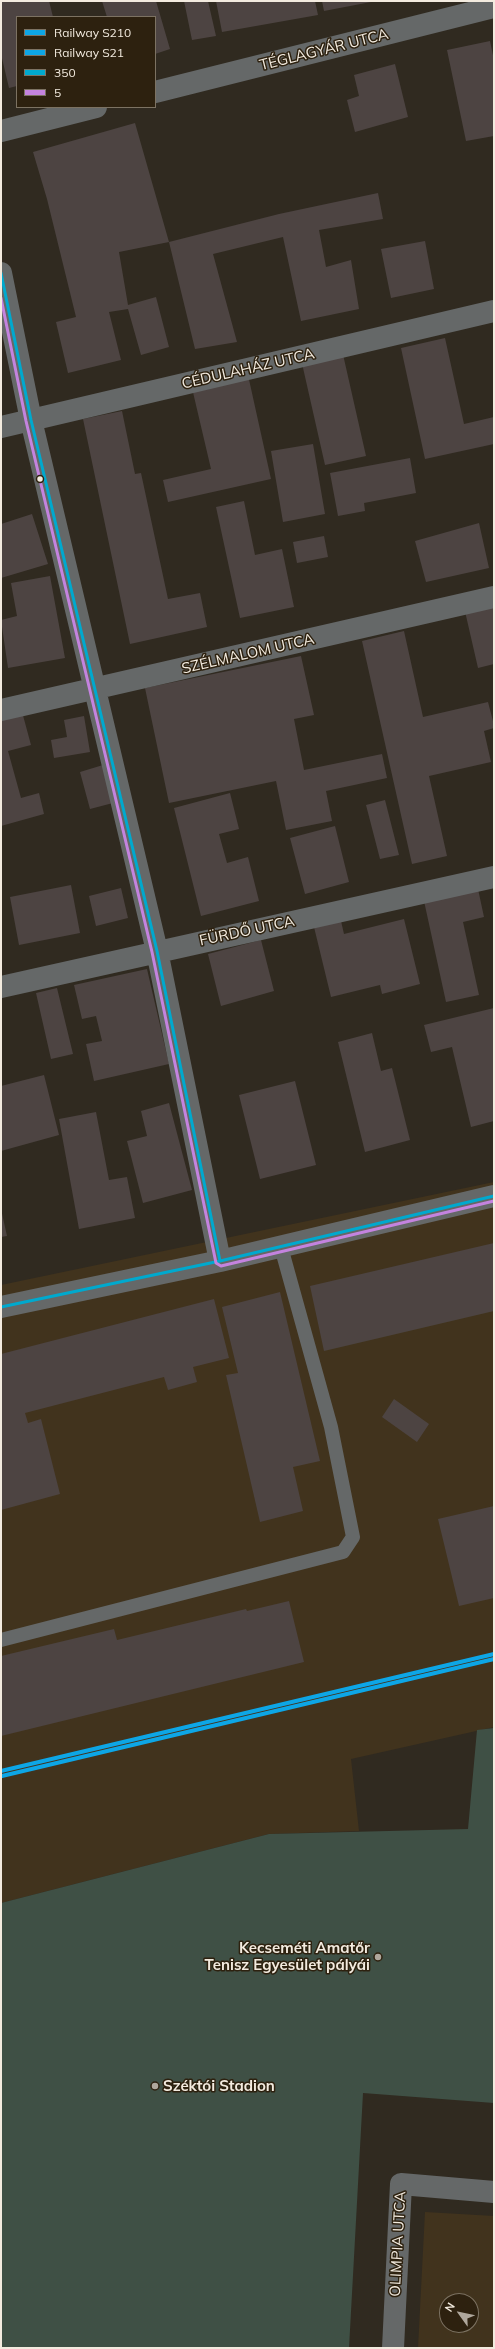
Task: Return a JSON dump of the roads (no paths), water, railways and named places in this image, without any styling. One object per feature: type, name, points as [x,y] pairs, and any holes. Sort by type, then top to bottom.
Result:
[{"type":"street","name":"TÉGLAGYÁR UTCA","points":[[156,92],[494,7]]},
{"type":"street","points":[[1,131],[92,108]]},
{"type":"street","points":[[1,273],[31,420],[97,689],[157,951],[220,1261]]},
{"type":"street","name":"CÉDULAHÁZ UTCA","points":[[1,427],[494,311]]},
{"type":"street","name":"SZÉLMALOM UTCA","points":[[1,710],[494,597]]},
{"type":"street","name":"FÜRDŐ UTCA","points":[[1,987],[494,877]]},
{"type":"street","points":[[1,1307],[220,1261],[494,1196]]},
{"type":"street","name":"OLIMPIA UTCA","points":[[393,2348],[401,2184],[494,2192]]},
{"type":"lane","points":[[1,1640],[343,1552],[353,1537],[331,1427],[281,1247]]},
{"type":"rail line","name":"S210","points":[[1,1771],[494,1654]]},
{"type":"rail line","name":"S21","points":[[2,1776],[494,1659]]},
{"type":"place","name":"Kecseméti Amatőr Tenisz Egyesület pályái","points":[[378,1957]]},
{"type":"place","name":"Széktói Stadion","points":[[155,2086]]}]
